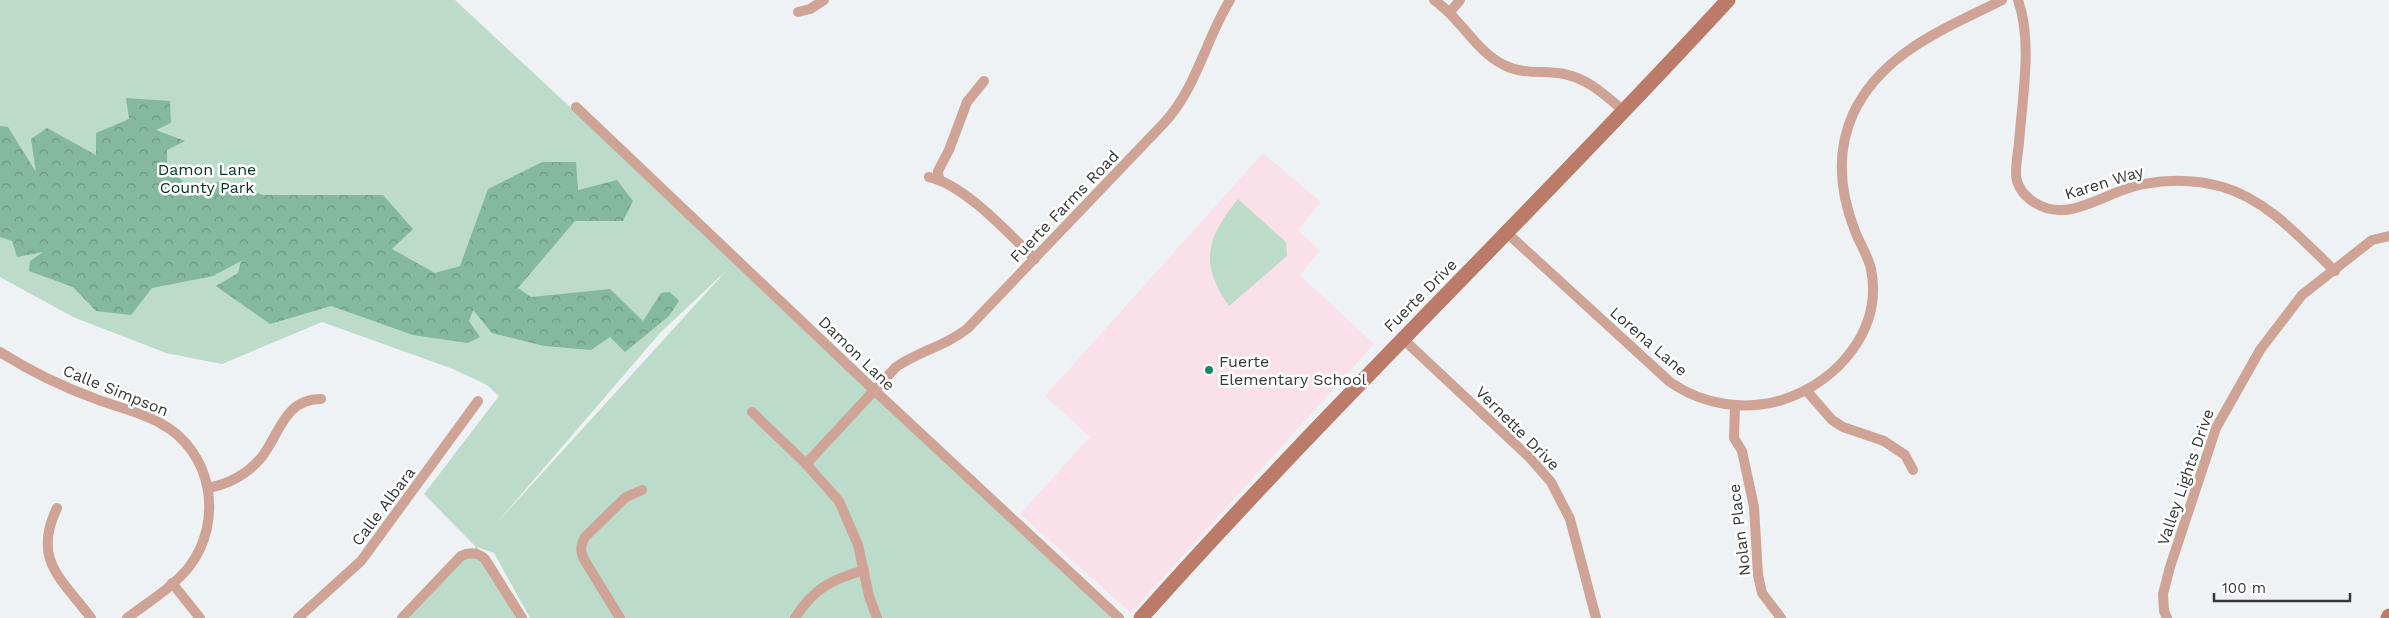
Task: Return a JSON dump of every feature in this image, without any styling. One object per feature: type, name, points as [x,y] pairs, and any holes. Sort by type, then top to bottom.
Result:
[{"type":"street","points":[[798,12],[810,9],[824,0]]},
{"type":"street","name":"Fuerte Farms Road","points":[[806,464],[874,390],[904,361],[948,342],[968,328],[1172,114],[1196,76],[1213,32],[1230,0]]},
{"type":"street","points":[[1434,0],[1450,12],[1485,52],[1498,62],[1522,71],[1554,72],[1573,76],[1591,85],[1625,112]]},
{"type":"street","points":[[1450,12],[1460,0]]},
{"type":"street","name":"Fuerte Drive","points":[[1141,618],[1402,338],[1508,233],[1625,112],[1728,0]]},
{"type":"street","name":"Lorena Lane","points":[[1508,233],[1670,382],[1697,397],[1735,405],[1772,403],[1806,390],[1832,373],[1850,353],[1864,330],[1871,310],[1873,290],[1871,269],[1847,208],[1841,173],[1845,140],[1859,102],[1880,73],[1898,56],[1918,43],[2002,0]]},
{"type":"street","name":"Karen Way","points":[[2018,0],[2023,14],[2025,39],[2017,180],[2030,200],[2046,209],[2065,211],[2144,184],[2184,181],[2223,187],[2249,198],[2277,216],[2335,271]]},
{"type":"street","points":[[984,81],[967,102],[953,141],[934,178],[979,206],[1035,259]]},
{"type":"street","name":"Damon Lane","points":[[576,107],[874,390],[1119,618]]},
{"type":"street","name":"Valley Lights Drive","points":[[2167,618],[2164,611],[2163,594],[2170,567],[2216,428],[2240,384],[2273,332],[2302,296],[2372,240],[2389,236]]},
{"type":"street","name":"Vernette Drive","points":[[1402,338],[1530,458],[1551,482],[1570,519],[1596,618]]},
{"type":"street","name":"Calle Simpson","points":[[0,352],[55,382],[95,399],[152,419],[170,428],[185,442],[197,458],[208,488],[210,510],[203,542],[187,570],[127,618]]},
{"type":"street","points":[[1806,390],[1832,420],[1884,441],[1904,455],[1913,470]]},
{"type":"street","points":[[208,488],[226,484],[249,470],[268,448],[287,413],[304,401],[321,399]]},
{"type":"street","name":"Calle Albara","points":[[298,618],[361,561],[478,401]]},
{"type":"street","name":"Nolan Place","points":[[1735,405],[1734,438],[1742,450],[1754,506],[1758,575],[1762,593],[1781,618]]},
{"type":"street","points":[[752,412],[806,464],[839,501],[858,545],[877,618]]},
{"type":"street","points":[[620,618],[585,561],[582,555],[582,544],[585,537],[626,497],[642,490]]},
{"type":"street","points":[[57,508],[47,531],[46,544],[49,558],[55,570],[91,618]]},
{"type":"street","points":[[402,618],[461,556],[469,553],[477,554],[485,559],[522,618]]},
{"type":"street","points":[[795,618],[809,598],[824,586],[840,577],[864,570]]},
{"type":"street","points":[[172,583],[200,618]]},
{"type":"shaded area","name":"Fuerte Elementary School","points":[[1263,153],[1321,202],[1298,230],[1320,251],[1300,275],[1374,344],[1131,613],[1020,514],[1090,437],[1045,396]]},
{"type":"green space","name":"Damon Lane County Park","points":[[0,0],[455,0],[670,200],[733,263],[1114,613],[1109,618],[530,618],[494,553],[477,547],[516,618],[409,618],[476,547],[424,494],[499,396],[487,385],[453,369],[322,322],[222,364],[166,353],[73,317],[0,277]],"holes":[[[726,271],[495,525],[660,333]]]},
{"type":"green space","points":[[126,98],[170,101],[171,123],[156,130],[185,141],[167,150],[167,163],[194,195],[201,183],[227,182],[263,195],[383,195],[413,229],[392,249],[435,273],[460,266],[488,189],[542,162],[576,162],[578,190],[617,180],[633,201],[623,221],[575,221],[518,288],[531,297],[610,289],[643,321],[661,293],[670,292],[679,301],[669,316],[625,352],[610,337],[591,350],[544,346],[492,333],[473,310],[469,321],[480,337],[468,343],[413,335],[331,306],[270,324],[216,286],[238,273],[241,261],[213,276],[152,288],[131,315],[96,311],[73,287],[29,271],[30,261],[43,252],[17,257],[12,241],[0,237],[0,126],[8,127],[36,172],[31,139],[47,128],[96,155],[96,133],[129,119]]},
{"type":"green space","points":[[1238,199],[1286,242],[1287,256],[1229,306],[1219,291],[1213,277],[1210,251],[1219,227]]},
{"type":"place","name":"Fuerte Elementary School","points":[[1209,370]]}]
